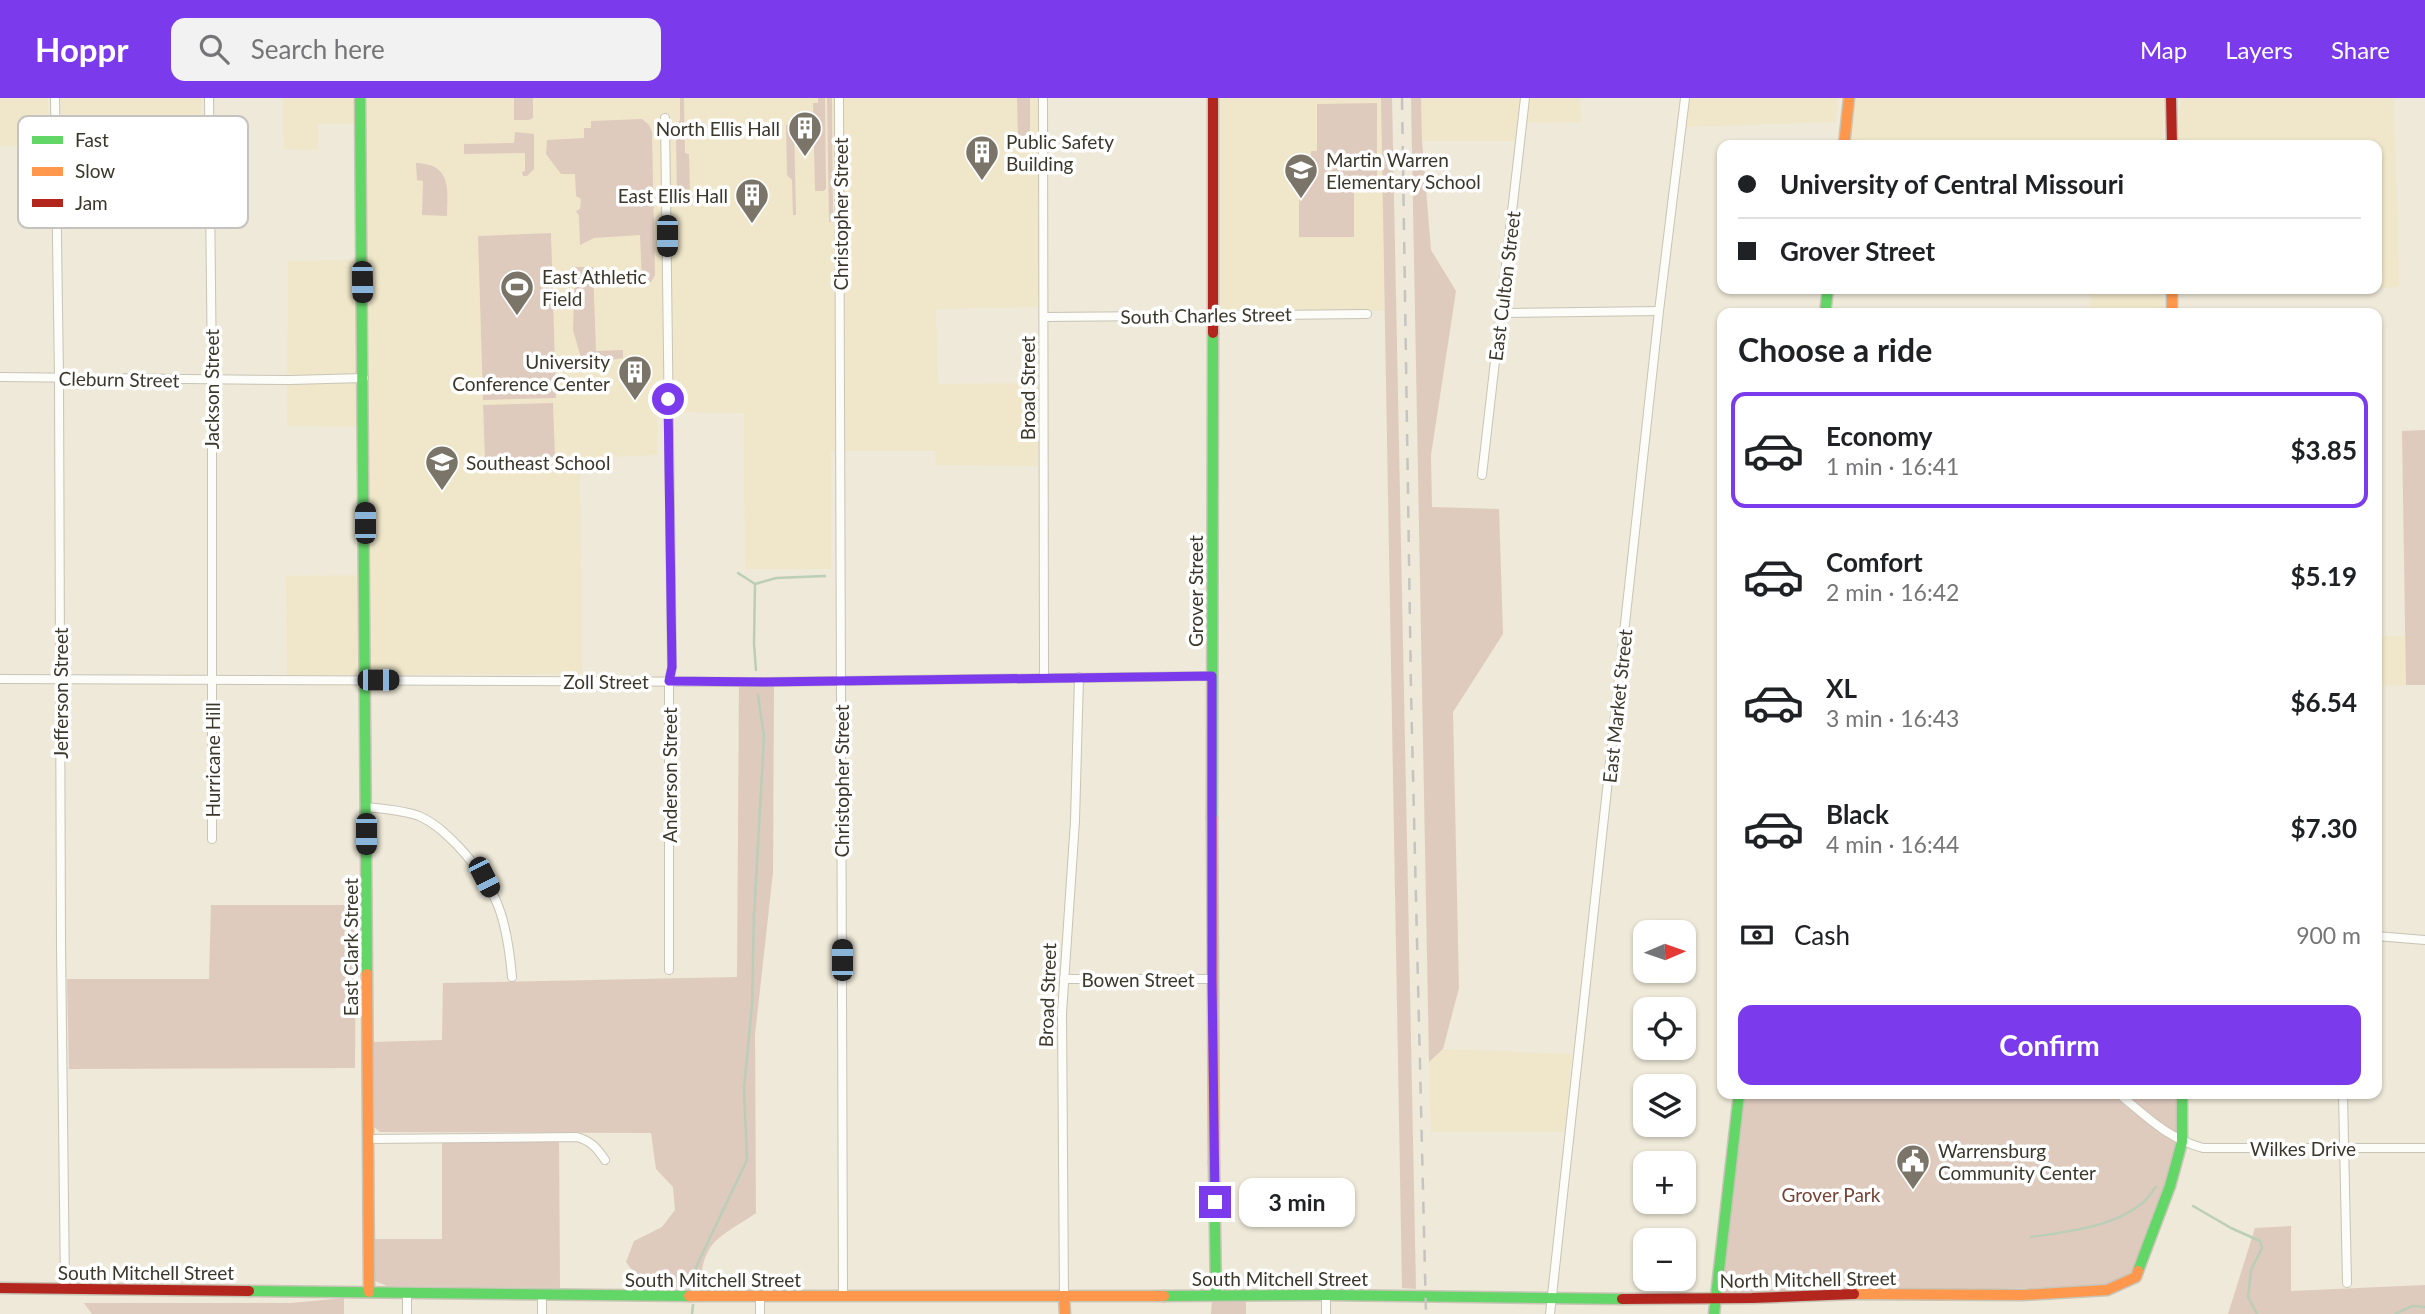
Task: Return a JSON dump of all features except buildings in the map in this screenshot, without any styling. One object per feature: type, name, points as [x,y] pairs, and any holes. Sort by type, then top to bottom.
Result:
[{"type":"street","name":"Jefferson Street","points":[[55,98],[55,116]]},
{"type":"street","name":"Jackson Street","points":[[209,98],[209,116]]},
{"type":"street","name":"East Clark Street","points":[[360,98],[369,1292]]},
{"type":"street","name":"Christopher Street","points":[[839,98],[843,1296]]},
{"type":"street","name":"Broad Street","points":[[1043,98],[1044,678]]},
{"type":"street","name":"Grover Street","points":[[1213,98],[1212,979],[1216,1295]]},
{"type":"street","name":"East Culton Street","points":[[1482,475],[1525,98]]},
{"type":"street","name":"East Market Street","points":[[1550,1314],[1659,311],[1685,98]]},
{"type":"street","points":[[1845,140],[1849,98]]},
{"type":"street","points":[[2171,98],[2172,140]]},
{"type":"street","name":"Anderson Street","points":[[665,118],[672,667],[669,681],[669,970]]},
{"type":"street","name":"Jefferson Street","points":[[57,228],[65,1289]]},
{"type":"street","name":"Jackson Street","points":[[210,228],[212,680]]},
{"type":"street","points":[[1501,313],[1659,311]]},
{"type":"street","name":"South Charles Street","points":[[1045,317],[1367,314]]},
{"type":"street","name":"Cleburn Street","points":[[0,377],[364,378]]},
{"type":"street","name":"Zoll Street","points":[[0,679],[669,681],[1212,676]]},
{"type":"street","name":"Broad Street","points":[[1065,1314],[1062,1096],[1064,979],[1075,821],[1079,677]]},
{"type":"street","name":"Hurricane Hill","points":[[212,680],[212,839]]},
{"type":"street","points":[[366,807],[404,811],[433,823],[472,861],[501,909],[512,977]]},
{"type":"street","points":[[2382,936],[2425,940]]},
{"type":"street","name":"Bowen Street","points":[[1064,979],[1212,979]]},
{"type":"street","points":[[1714,1314],[1738,1099]]},
{"type":"street","points":[[2125,1099],[2165,1132],[2182,1142]]},
{"type":"street","name":"North Mitchell Street","points":[[1425,1297],[1551,1299],[1825,1294],[2023,1295],[2107,1290],[2136,1277],[2182,1142],[2182,1099]]},
{"type":"street","points":[[2343,1099],[2347,1283]]},
{"type":"street","points":[[368,1139],[577,1137],[598,1148],[605,1160]]},
{"type":"street","name":"Wilkes Drive","points":[[2182,1142],[2203,1148],[2425,1148]]},
{"type":"street","name":"South Mitchell Street","points":[[0,1288],[542,1296],[1425,1297]]},
{"type":"street","points":[[407,1294],[407,1314]]},
{"type":"street","points":[[1326,1295],[1326,1314]]},
{"type":"street","points":[[542,1296],[542,1314]]},
{"type":"street","points":[[760,1297],[760,1314]]},
{"type":"shaded area","points":[[0,98],[48,98],[48,116],[18,116],[18,146],[0,146]]},
{"type":"shaded area","points":[[61,98],[201,98],[201,116],[61,116]]},
{"type":"shaded area","points":[[283,98],[353,98],[353,124],[318,124],[318,150],[284,149]]},
{"type":"shaded area","points":[[365,98],[1040,98],[1041,307],[936,309],[938,384],[1038,383],[1038,466],[936,465],[935,451],[831,451],[831,569],[745,569],[744,413],[657,412],[657,455],[580,458],[582,674],[287,675],[286,576],[370,575],[368,427],[287,426],[288,261],[368,260]]},
{"type":"shaded area","name":"Martin Warren Elementary School","points":[[1219,98],[1381,98],[1386,311],[1219,310]]},
{"type":"shaded area","points":[[1421,98],[1520,98],[1515,141],[1422,141]]},
{"type":"shaded area","points":[[1527,98],[1580,98],[1581,122],[1524,123]]},
{"type":"shaded area","points":[[1688,98],[1838,98],[1835,122],[1685,127]]},
{"type":"shaded area","points":[[1855,98],[2163,98],[2163,140],[1851,140]]},
{"type":"shaded area","points":[[2181,98],[2394,98],[2399,287],[2382,288],[2382,140],[2177,140]]},
{"type":"shaded area","points":[[2090,294],[2160,294],[2164,299],[2165,308],[2090,308]]},
{"type":"shaded area","points":[[2382,636],[2405,636],[2406,685],[2382,686]]},
{"type":"shaded area","points":[[1443,1049],[1572,1054],[1564,1132],[1431,1132],[1429,1062]]},
{"type":"green space","points":[[514,98],[533,98],[533,118],[514,120]]},
{"type":"green space","points":[[680,98],[684,98],[685,153],[689,154],[690,193],[695,193],[695,199],[702,199],[702,202],[685,203],[677,199],[676,135],[680,119]]},
{"type":"green space","points":[[818,98],[825,98],[826,189],[823,191],[815,191],[813,103],[818,103]]},
{"type":"green space","points":[[827,98],[832,98],[833,221],[829,222]]},
{"type":"green space","points":[[1017,98],[1030,98],[1030,139],[1018,140]]},
{"type":"green space","points":[[1381,98],[1392,98],[1416,1289],[1402,1288]]},
{"type":"green space","points":[[1411,98],[1421,98],[1431,250],[1456,291],[1431,455],[1432,507],[1499,509],[1503,634],[1453,712],[1459,988],[1443,1049],[1429,1062]]},
{"type":"green space","points":[[1377,103],[1377,192],[1354,192],[1354,237],[1299,237],[1299,182],[1311,181],[1311,151],[1317,151],[1317,104]]},
{"type":"green space","points":[[642,119],[652,132],[655,275],[651,282],[642,283],[640,235],[594,238],[580,245],[579,216],[576,211],[580,209],[581,199],[576,196],[575,174],[561,174],[546,154],[547,140],[584,138],[584,128],[591,128],[591,121]]},
{"type":"green space","points":[[786,125],[794,125],[796,215],[793,215],[792,180],[787,175]]},
{"type":"green space","points":[[515,132],[534,134],[534,169],[527,176],[523,176],[522,172],[525,171],[525,153],[464,154],[464,144],[514,143]]},
{"type":"green space","points":[[416,163],[436,168],[445,179],[447,216],[422,215],[423,181],[417,180]]},
{"type":"green space","name":"East Athletic Field","points":[[551,233],[556,398],[483,400],[478,236]]},
{"type":"green space","points":[[575,267],[593,267],[596,351],[623,350],[623,358],[583,365],[573,330]]},
{"type":"green space","points":[[553,403],[555,457],[485,459],[483,405]]},
{"type":"green space","points":[[2425,430],[2425,685],[2406,685],[2402,431]]},
{"type":"green space","points":[[739,685],[774,685],[773,872],[755,1035],[756,1213],[723,1235],[709,1250],[701,1273],[700,1289],[645,1288],[626,1262],[634,1241],[662,1227],[675,1210],[673,1187],[656,1169],[651,1133],[380,1132],[373,1126],[372,1042],[442,1040],[443,983],[737,977]]},
{"type":"green space","points":[[211,905],[356,905],[355,1068],[69,1069],[67,979],[209,979]]},
{"type":"green space","name":"Grover Park","points":[[1738,1099],[2180,1099],[2182,1142],[2136,1277],[2122,1285],[1716,1298]]},
{"type":"green space","points":[[445,1140],[559,1140],[560,1288],[387,1286],[375,1281],[372,1239],[442,1239],[442,1144]]},
{"type":"green space","points":[[2291,1226],[2291,1291],[2425,1285],[2425,1314],[2228,1314],[2255,1228]]},
{"type":"green space","points":[[344,1298],[344,1314],[92,1314],[84,1303],[291,1303]]},
{"type":"green space","points":[[1212,1301],[1246,1302],[1246,1314],[1211,1314]]},
{"type":"waterway","points":[[738,573],[755,584]]},
{"type":"waterway","points":[[756,670],[755,584],[776,578],[825,576]]},
{"type":"waterway","points":[[695,1284],[696,1267],[747,1160],[744,1089],[752,1005],[764,737],[758,695]]},
{"type":"waterway","points":[[2031,1237],[2089,1227],[2117,1218],[2143,1202],[2156,1187]]},
{"type":"waterway","points":[[2193,1206],[2260,1241],[2262,1248],[2251,1270],[2248,1297],[2257,1314]]},
{"type":"waterway","points":[[692,1314],[693,1305]]},
{"type":"waterway","points":[[2395,1314],[2412,1306],[2425,1307]]},
{"type":"railway","points":[[1402,98],[1411,691],[1426,1314]]},
{"type":"traffic: fast","points":[[360,98],[367,974]]},
{"type":"traffic: fast","points":[[1826,308],[1827,294]]},
{"type":"traffic: fast","points":[[1212,818],[1213,333]]},
{"type":"traffic: fast","points":[[1714,1314],[1738,1099]]},
{"type":"traffic: fast","points":[[2138,1271],[2170,1186],[2182,1142],[2182,1099]]},
{"type":"traffic: fast","points":[[1214,1163],[1216,1295]]},
{"type":"traffic: fast","points":[[249,1291],[689,1296]]},
{"type":"traffic: fast","points":[[1164,1296],[1622,1299]]},
{"type":"traffic: slow","points":[[1845,140],[1849,98]]},
{"type":"traffic: slow","points":[[2172,294],[2172,308]]},
{"type":"traffic: slow","points":[[1212,818],[1214,1163]]},
{"type":"traffic: slow","points":[[367,974],[369,1292]]},
{"type":"traffic: slow","points":[[1854,1294],[2023,1295],[2107,1290],[2136,1277],[2138,1271]]},
{"type":"traffic: slow","points":[[689,1296],[1164,1296]]},
{"type":"traffic: slow","points":[[1064,1297],[1065,1314]]},
{"type":"traffic: jam","points":[[1213,98],[1213,333]]},
{"type":"traffic: jam","points":[[2171,98],[2172,140]]},
{"type":"traffic: jam","points":[[0,1288],[249,1291]]},
{"type":"traffic: jam","points":[[1622,1299],[1854,1294]]},
{"type":"place","name":"North Ellis Hall","points":[[805,158]]},
{"type":"place","name":"Public Safety Building","points":[[982,182]]},
{"type":"place","name":"Martin Warren Elementary School","points":[[1301,200]]},
{"type":"place","name":"East Ellis Hall","points":[[752,225]]},
{"type":"place","name":"East Athletic Field","points":[[517,317]]},
{"type":"place","name":"University Conference Center","points":[[635,402]]},
{"type":"place","name":"Southeast School","points":[[442,492]]},
{"type":"place","name":"Warrensburg Community Center","points":[[1913,1191]]},
{"type":"route","points":[[668,399],[672,667],[669,681],[1212,676],[1215,1202]]}]
